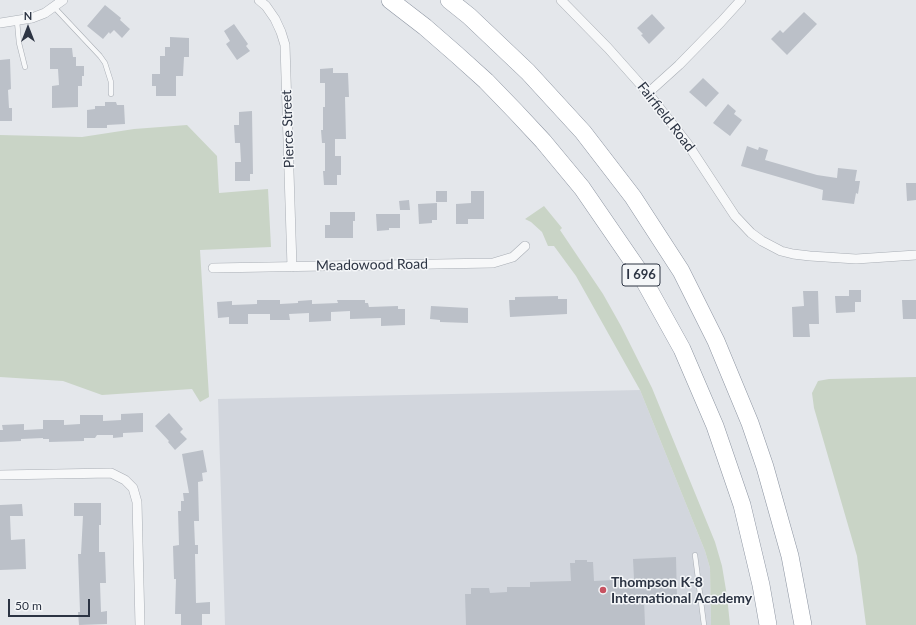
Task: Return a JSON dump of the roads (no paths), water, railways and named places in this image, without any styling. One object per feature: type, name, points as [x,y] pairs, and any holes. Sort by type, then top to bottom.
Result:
[{"type":"highway","name":"I 696","points":[[390,0],[456,54],[486,81],[543,141],[582,188],[637,268],[682,349],[715,426],[742,505],[761,585],[768,625]]},
{"type":"highway","name":"I 696","points":[[449,0],[469,16],[528,72],[583,132],[633,197],[681,271],[719,348],[750,423],[765,466],[790,556],[803,625]]},
{"type":"street","points":[[0,23],[32,18],[45,13],[63,0]]},
{"type":"street","name":"Pierce Street","points":[[259,0],[266,6],[275,19],[285,45],[292,266]]},
{"type":"street","name":"Fairfield Road","points":[[561,0],[608,48],[648,93],[687,143],[734,216],[751,233],[762,241],[781,251],[810,256],[856,258],[916,256]]},
{"type":"street","points":[[648,93],[679,65],[721,22],[740,0]]},
{"type":"street","name":"Meadowood Road","points":[[213,268],[493,262],[513,257],[525,246]]},
{"type":"street","points":[[0,476],[112,474],[125,480],[132,488],[137,502],[140,625]]},
{"type":"lane","points":[[54,7],[105,63],[110,82],[111,94]]},
{"type":"lane","points":[[17,21],[19,43],[26,67]]},
{"type":"lane","points":[[695,555],[704,625]]},
{"type":"place","name":"Thompson K-8 International Academy","points":[[603,590]]}]
